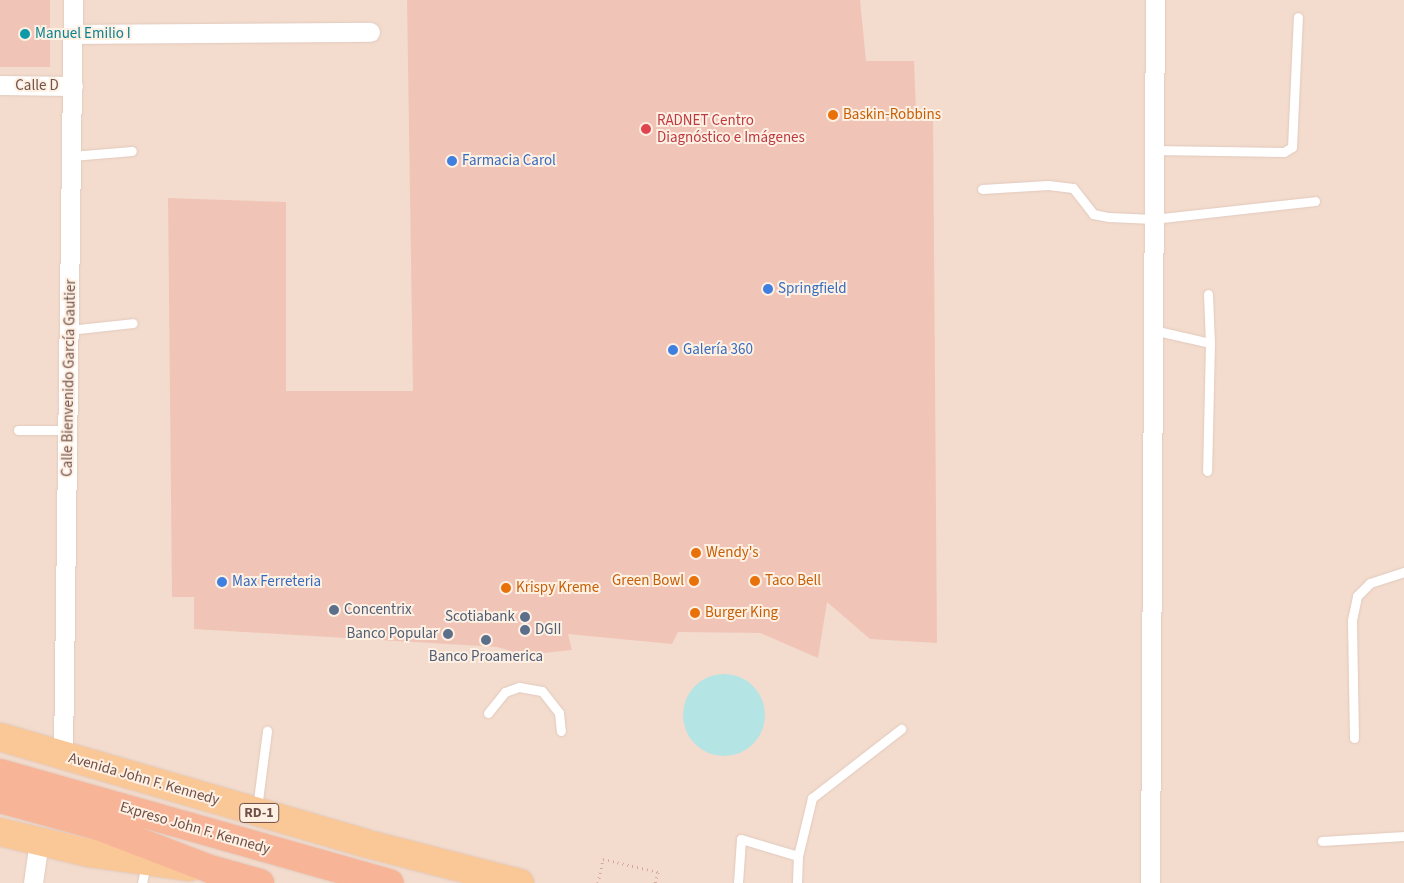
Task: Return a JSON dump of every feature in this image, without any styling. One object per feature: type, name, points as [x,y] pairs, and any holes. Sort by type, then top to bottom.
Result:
[{"type":"highway","name":"Expreso John F. Kennedy","points":[[0,774],[390,883]]},
{"type":"highway","name":"Expreso John F. Kennedy","points":[[0,799],[98,826],[223,876],[260,883]]},
{"type":"main road","name":"Avenida John F. Kennedy","points":[[0,737],[257,812],[520,883]]},
{"type":"main road","points":[[0,832],[39,841],[144,872],[223,876]]},
{"type":"street","name":"Calle Bienvenido García Gautier","points":[[63,755],[73,0]]},
{"type":"street","points":[[1150,883],[1154,0]]},
{"type":"street","points":[[73,34],[370,32]]},
{"type":"street","name":"Calle D","points":[[0,85],[73,86]]},
{"type":"street","points":[[34,883],[39,841]]},
{"type":"lane","points":[[1154,150],[1284,152],[1292,146],[1298,17]]},
{"type":"lane","points":[[72,156],[132,151]]},
{"type":"lane","points":[[982,189],[1048,185],[1073,188],[1092,214],[1154,219],[1315,201]]},
{"type":"lane","points":[[1207,471],[1210,343],[1208,294]]},
{"type":"lane","points":[[69,330],[133,323]]},
{"type":"lane","points":[[1153,330],[1210,343]]},
{"type":"lane","points":[[18,430],[68,430]]},
{"type":"lane","points":[[1354,738],[1352,620],[1357,596],[1370,582],[1404,572]]},
{"type":"lane","points":[[488,712],[505,692],[519,687],[542,691],[559,712],[561,731]]},
{"type":"lane","points":[[797,883],[798,856],[812,798],[901,729]]},
{"type":"lane","points":[[257,812],[267,731]]},
{"type":"lane","points":[[1322,841],[1404,836]]},
{"type":"lane","points":[[738,883],[741,839],[798,856]]},
{"type":"path","points":[[598,883],[603,859],[658,872],[655,883]]},
{"type":"shaded area","points":[[0,0],[1404,0],[1404,883],[0,883]]},
{"type":"water","points":[[724,674],[740,678],[753,686],[761,699],[765,715],[761,731],[753,744],[740,752],[724,756],[708,752],[695,744],[687,731],[683,715],[687,699],[695,686],[708,678]]},
{"type":"building","name":"Manuel Emilio I","points":[[0,0],[50,0],[50,67],[0,67]]},
{"type":"building","name":"Galería 360","points":[[407,0],[860,0],[866,61],[914,61],[916,111],[933,110],[937,643],[870,639],[827,602],[818,658],[760,633],[678,632],[672,644],[568,634],[572,650],[525,655],[497,647],[194,629],[194,597],[172,597],[168,198],[286,202],[286,391],[413,391]]},
{"type":"place","name":"Manuel Emilio I","points":[[25,34]]},
{"type":"place","name":"Baskin-Robbins","points":[[833,115]]},
{"type":"place","name":"RADNET Centro Diagnóstico e Imágenes","points":[[646,129]]},
{"type":"place","name":"Farmacia Carol","points":[[452,161]]},
{"type":"place","name":"Springfield","points":[[768,289]]},
{"type":"place","name":"Galería 360","points":[[673,350]]},
{"type":"place","name":"Wendy's","points":[[696,553]]},
{"type":"place","name":"Green Bowl","points":[[694,581]]},
{"type":"place","name":"Taco Bell","points":[[755,581]]},
{"type":"place","name":"Max Ferreteria","points":[[222,582]]},
{"type":"place","name":"Krispy Kreme","points":[[506,588]]},
{"type":"place","name":"Concentrix","points":[[334,610]]},
{"type":"place","name":"Burger King","points":[[695,613]]},
{"type":"place","name":"Scotiabank","points":[[525,617]]},
{"type":"place","name":"DGII","points":[[525,630]]},
{"type":"place","name":"Banco Popular","points":[[448,634]]},
{"type":"place","name":"Banco Proamerica","points":[[486,640]]}]
